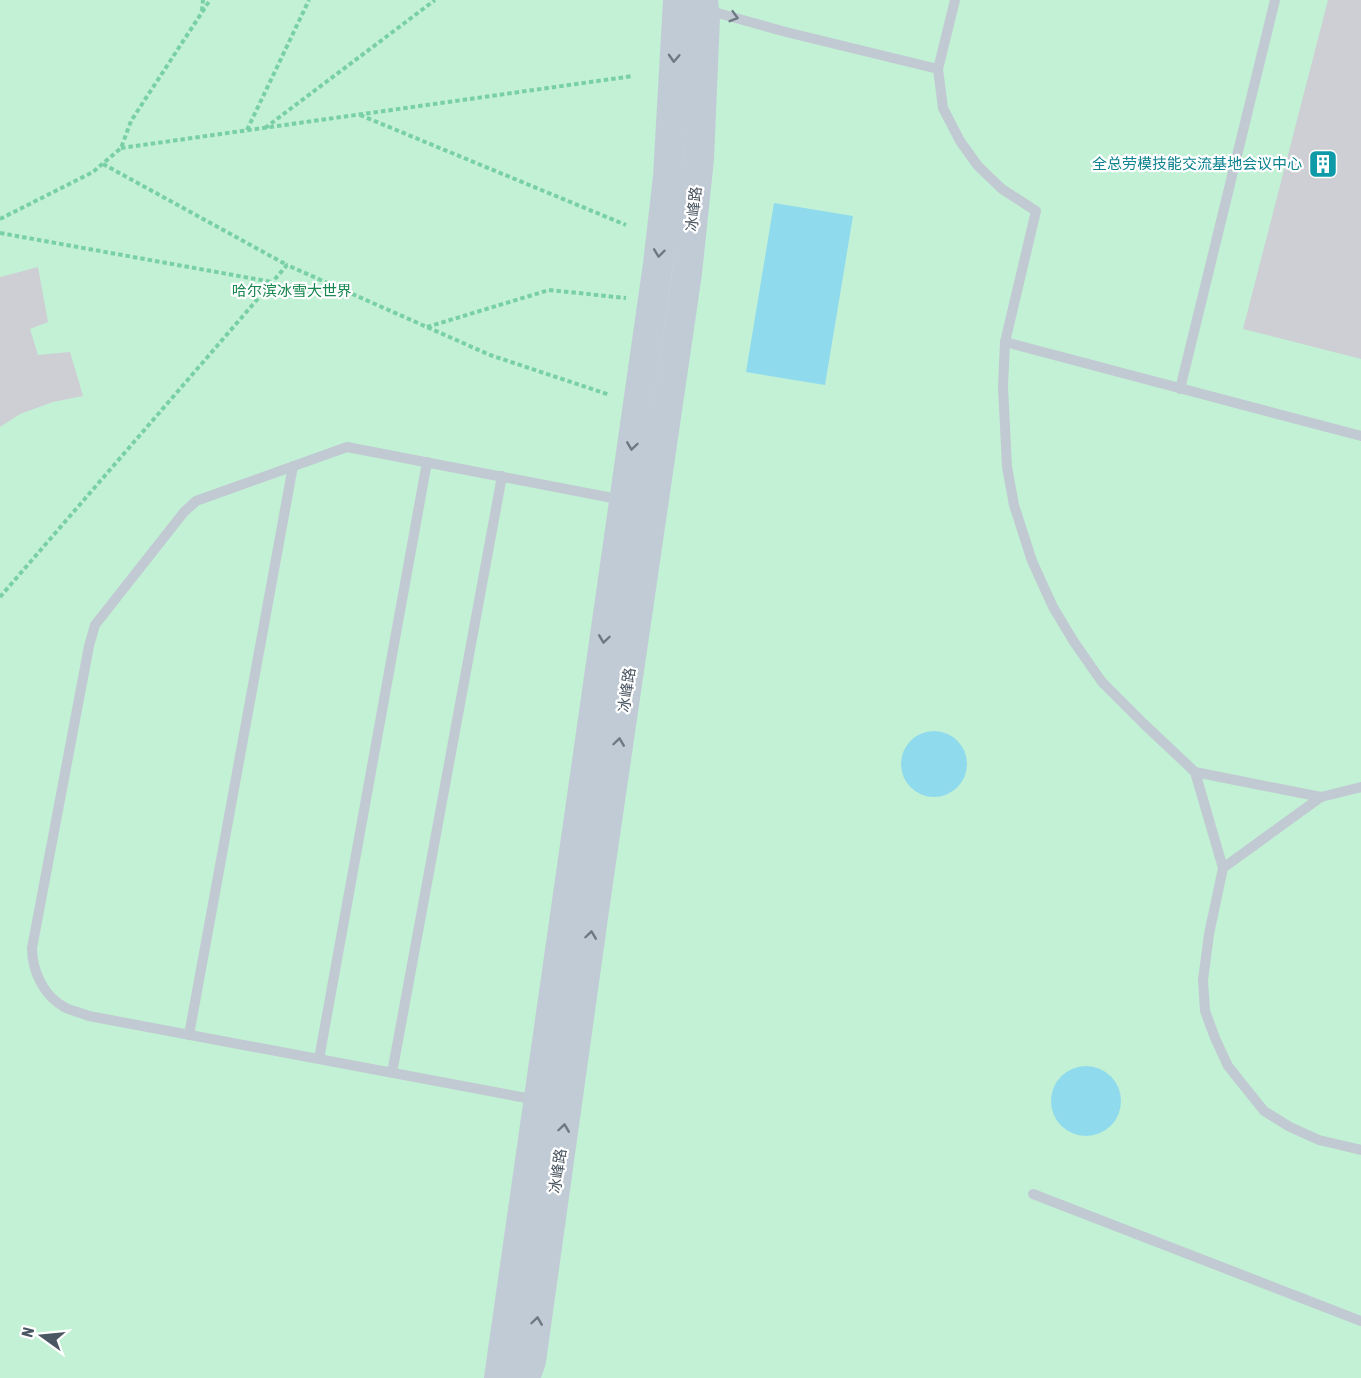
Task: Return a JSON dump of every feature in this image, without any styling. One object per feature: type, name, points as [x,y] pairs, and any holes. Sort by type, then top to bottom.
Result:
[{"type":"street","name":"冰峰路","points":[[499,1378],[625,500],[691,4]]},
{"type":"street","name":"冰峰路","points":[[525,1378],[531,1360],[686,284],[699,159],[691,4]]},
{"type":"lane","points":[[955,0],[938,69],[943,108],[960,141],[978,166],[1002,189],[1036,211],[1005,342],[1003,387],[1007,467],[1014,506],[1032,561],[1053,607],[1102,682],[1195,772],[1223,868],[1209,934],[1203,980],[1206,1011],[1228,1066],[1264,1111],[1290,1127],[1319,1140],[1361,1150]]},
{"type":"lane","points":[[1180,389],[1275,0]]},
{"type":"lane","points":[[691,4],[786,32],[938,69]]},
{"type":"lane","points":[[1005,342],[1361,436]]},
{"type":"lane","points":[[538,1100],[88,1016],[64,1007],[49,994],[36,976],[32,961],[32,948],[89,646],[95,625],[184,512],[196,501],[347,447],[625,500]]},
{"type":"lane","points":[[319,1059],[428,462]]},
{"type":"lane","points":[[189,1035],[293,466]]},
{"type":"lane","points":[[392,1073],[502,476]]},
{"type":"lane","points":[[1195,772],[1321,797]]},
{"type":"lane","points":[[1223,868],[1321,797],[1361,787]]},
{"type":"lane","points":[[1033,1194],[1361,1321]]},
{"type":"path","points":[[201,14],[203,0]]},
{"type":"path","points":[[0,219],[93,172],[121,148],[130,121],[210,0]]},
{"type":"path","points":[[247,130],[309,0]]},
{"type":"path","points":[[264,128],[435,0]]},
{"type":"path","points":[[121,148],[633,76]]},
{"type":"path","points":[[359,115],[626,225]]},
{"type":"path","points":[[103,164],[287,266],[489,355],[610,395]]},
{"type":"path","points":[[0,233],[272,282]]},
{"type":"path","points":[[0,597],[287,266]]},
{"type":"path","points":[[426,327],[549,291],[626,298]]},
{"type":"green space","name":"哈尔滨冰雪大世界","points":[[0,0],[1361,0],[1361,1378],[0,1378]]},
{"type":"water","points":[[774,203],[853,216],[825,385],[746,372]]},
{"type":"water","points":[[934,731],[947,734],[957,741],[964,751],[967,764],[964,777],[957,787],[947,794],[934,797],[921,794],[911,787],[904,777],[901,764],[904,751],[911,741],[921,734]]},
{"type":"water","points":[[1086,1066],[1105,1072],[1115,1082],[1121,1101],[1115,1120],[1105,1130],[1086,1136],[1067,1130],[1057,1120],[1051,1101],[1057,1082],[1067,1072]]},
{"type":"building","name":"全总劳模技能交流基地会议中心","points":[[1328,0],[1361,0],[1361,359],[1243,329]]},
{"type":"building","points":[[38,267],[48,322],[30,329],[38,355],[70,352],[83,396],[53,402],[20,414],[0,427],[0,277]]},
{"type":"place","name":"全总劳模技能交流基地会议中心","points":[[1323,164]]}]
